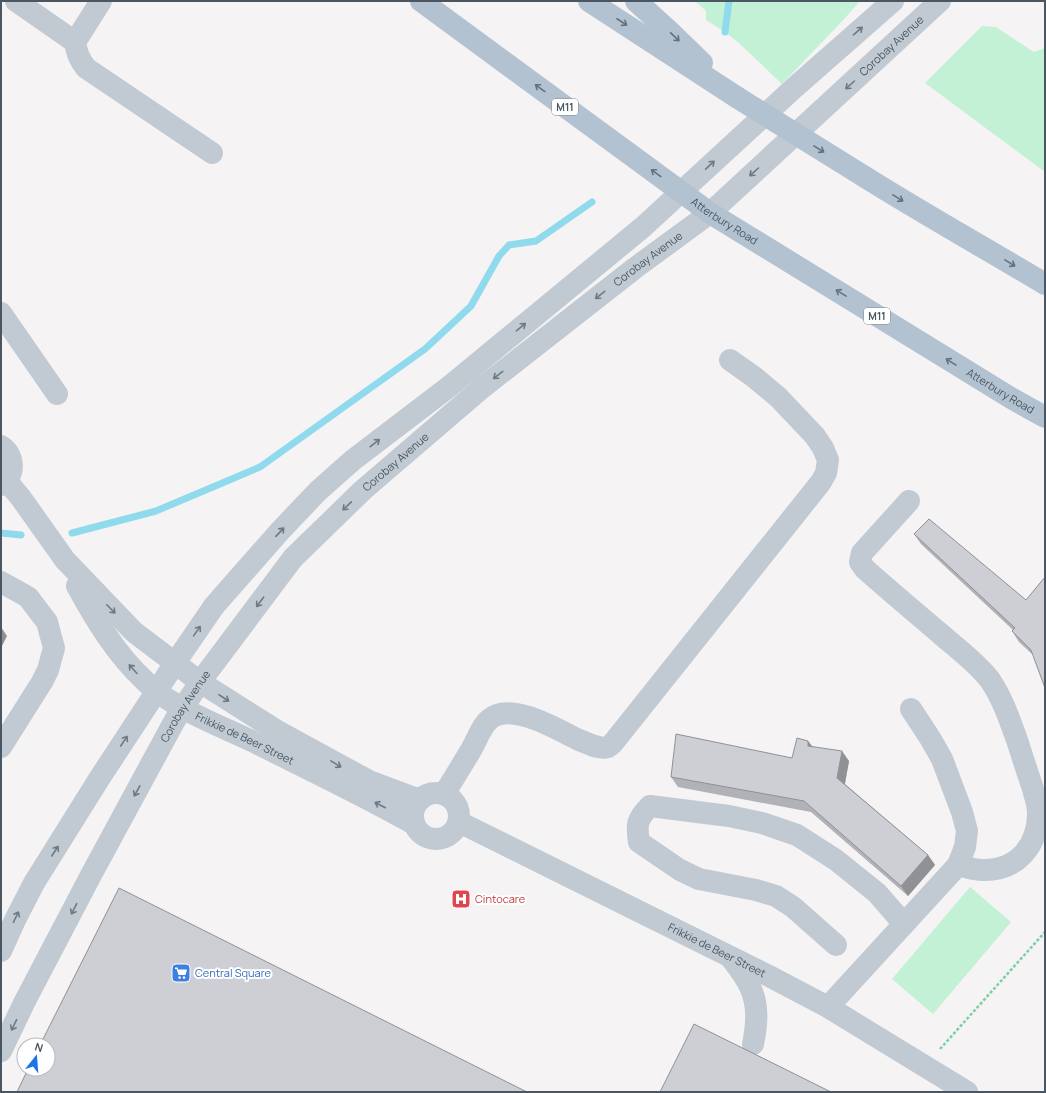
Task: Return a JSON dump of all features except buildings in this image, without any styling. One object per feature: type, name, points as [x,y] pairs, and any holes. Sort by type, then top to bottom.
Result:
[{"type":"main road","name":"Atterbury Road","points":[[421,1],[710,213],[1011,398],[1045,417]]},
{"type":"main road","points":[[589,1],[738,98],[919,211],[1045,284]]},
{"type":"main road","points":[[636,1],[738,98]]},
{"type":"street","points":[[16,1],[75,42]]},
{"type":"street","points":[[101,1],[75,42],[80,60],[86,68],[212,153]]},
{"type":"street","points":[[1,951],[34,884],[111,760],[157,692],[174,663],[214,606],[280,531],[318,491],[353,460],[456,381],[633,235],[892,1]]},
{"type":"street","name":"Corobay Avenue","points":[[1,1051],[25,1001],[91,875],[175,720],[200,682],[293,558],[363,490],[483,387],[635,268],[710,213],[940,1]]},
{"type":"street","points":[[1,313],[57,394]]},
{"type":"street","points":[[414,824],[413,815],[415,807],[420,800],[427,795],[435,793],[453,807],[470,751],[484,726],[497,714],[515,713],[534,719],[594,746],[608,747],[613,743],[821,482],[826,473],[828,460],[823,448],[815,436],[778,397],[730,360]]},
{"type":"street","points":[[1,446],[9,453],[12,461],[12,469],[9,477],[4,483]]},
{"type":"street","name":"Frikkie de Beer Street","points":[[4,483],[21,498],[65,560],[134,632],[174,663],[200,682],[279,732],[345,769],[369,781],[420,800]]},
{"type":"street","points":[[909,501],[862,553],[860,562],[865,569],[973,661],[989,679],[1001,699],[1006,711],[1037,801],[1037,824],[1033,839],[1029,848],[1022,856],[1012,864],[990,870],[980,870],[958,865]]},
{"type":"street","name":"Frikkie de Beer Street","points":[[65,560],[85,601],[110,640],[132,669],[157,692],[183,708],[390,810],[414,824],[418,831],[425,837],[442,839],[450,836],[456,830],[453,807]]},
{"type":"street","points":[[1,582],[28,597],[47,622],[54,648],[48,670],[42,682],[1,747]]},
{"type":"street","points":[[828,1007],[958,865],[965,847],[967,830],[962,812],[942,759],[912,709]]},
{"type":"street","points":[[836,945],[793,907],[776,896],[756,890],[699,879],[680,870],[639,842],[637,827],[641,814],[650,806],[729,816],[762,823],[797,835],[836,860],[877,893],[904,924]]},
{"type":"street","name":"Frikkie de Beer Street","points":[[453,807],[731,957],[828,1007],[967,1092]]},
{"type":"street","points":[[731,957],[751,988],[755,1003],[757,1015],[753,1044]]},
{"type":"path","points":[[925,1066],[1045,932]]},
{"type":"green space","points":[[695,1],[860,1],[782,84],[740,44],[706,20],[706,11]]},
{"type":"green space","points":[[982,26],[996,27],[1034,52],[1045,48],[1045,172],[925,83]]},
{"type":"green space","points":[[970,887],[1011,922],[933,1014],[892,979]]},
{"type":"waterway","points":[[725,32],[729,1]]},
{"type":"waterway","points":[[72,533],[156,511],[260,467],[425,349],[471,306],[499,256],[509,245],[536,241],[592,202]]},
{"type":"waterway","points":[[1,533],[21,535]]},
{"type":"place","name":"Cintocare","points":[[461,899]]},
{"type":"place","name":"Central Square","points":[[181,973]]}]
